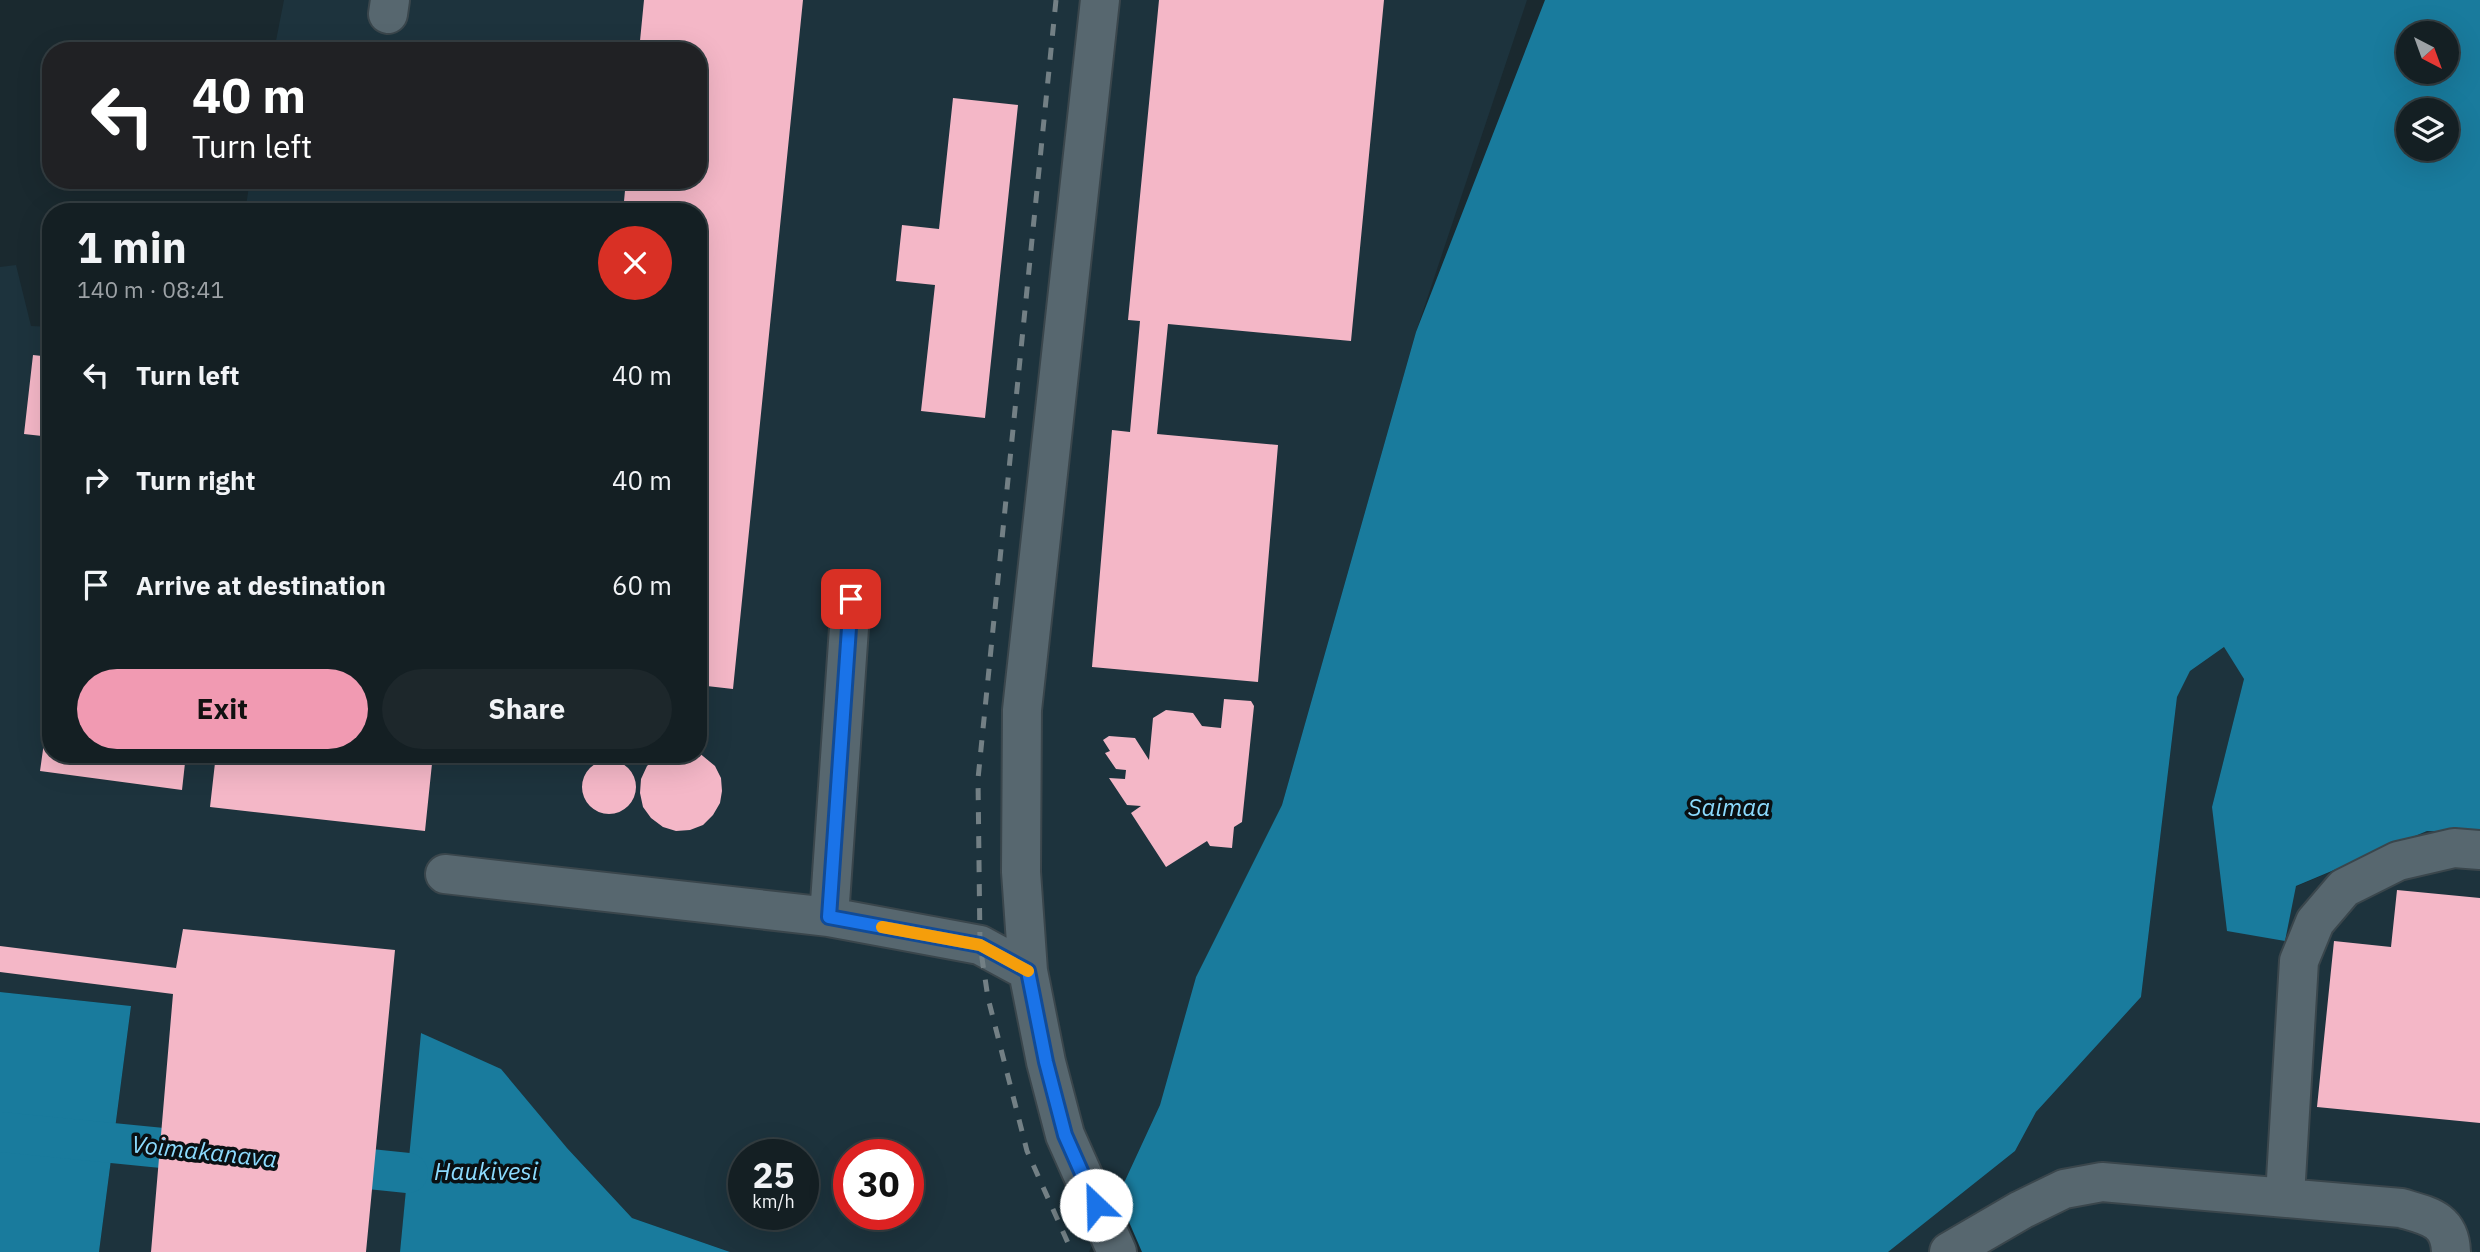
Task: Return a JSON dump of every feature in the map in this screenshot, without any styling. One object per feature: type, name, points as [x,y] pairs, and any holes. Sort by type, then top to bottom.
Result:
[{"type":"street","points":[[1100,0],[1022,710],[1021,872],[1028,971],[1046,1062],[1065,1135],[1117,1252]]},
{"type":"street","points":[[829,917],[851,599]]},
{"type":"street","points":[[2285,1196],[2299,961],[2315,922],[2344,888],[2398,861],[2454,848],[2480,850]]},
{"type":"street","points":[[445,874],[829,917],[980,945],[1028,971]]},
{"type":"street","points":[[1949,1252],[2021,1210],[2064,1189],[2102,1182],[2401,1208],[2437,1218],[2451,1240],[2451,1252]]},
{"type":"shaded area","points":[[284,0],[1527,0],[1416,332],[1282,805],[1196,977],[1160,1105],[1092,1252],[730,1252],[632,1218],[567,1148],[422,1033],[400,1252],[99,1252],[131,1006],[0,992],[0,267],[16,265],[31,326],[42,327],[42,763],[707,763],[707,203],[246,203],[249,189],[707,189],[707,42],[276,42]]},
{"type":"shaded area","points":[[2224,647],[2244,679],[2212,807],[2295,887],[2427,831],[2480,833],[2480,1252],[1888,1252],[2015,1151],[2036,1112],[2141,997],[2177,697],[2190,671]]},
{"type":"water","name":"Saimaa","points":[[1545,0],[2480,0],[2480,833],[2427,831],[2296,886],[2285,941],[2227,931],[2212,807],[2244,679],[2224,647],[2190,671],[2177,697],[2141,997],[2036,1112],[2015,1151],[1888,1252],[1092,1252],[1160,1105],[1196,977],[1282,805],[1416,332]]},
{"type":"water","points":[[0,992],[131,1006],[99,1252],[0,1252]]},
{"type":"water","name":"Haukivesi","points":[[421,1033],[501,1069],[567,1148],[632,1218],[730,1252],[400,1252]]},
{"type":"pier","points":[[1116,1192],[1142,1252],[1089,1252]]},
{"type":"building","points":[[644,0],[803,0],[733,689],[707,686],[707,203],[624,203],[625,189],[707,189],[707,42],[640,42]]},
{"type":"building","points":[[1159,0],[1384,0],[1351,341],[1168,324],[1157,434],[1278,445],[1258,682],[1092,667],[1112,430],[1130,432],[1140,321],[1128,320]]},
{"type":"building","points":[[953,98],[1018,105],[985,418],[921,411],[935,285],[896,281],[902,225],[939,229]]},
{"type":"building","points":[[33,355],[42,356],[42,436],[24,434]]},
{"type":"building","points":[[1224,699],[1251,701],[1254,706],[1242,822],[1234,827],[1232,848],[1210,846],[1207,841],[1166,867],[1131,813],[1141,806],[1127,805],[1109,778],[1125,779],[1126,770],[1116,769],[1105,753],[1110,751],[1103,740],[1109,736],[1135,738],[1149,760],[1153,718],[1166,710],[1193,713],[1202,726],[1221,728]]},
{"type":"building","points":[[42,757],[42,763],[185,763],[182,790],[40,771]]},
{"type":"building","points":[[707,759],[715,766],[721,778],[720,803],[713,815],[703,825],[690,830],[676,831],[663,827],[651,818],[643,807],[641,779],[650,763],[707,763]]},
{"type":"building","points":[[215,763],[432,763],[425,831],[210,807]]},
{"type":"building","points":[[598,763],[620,763],[634,777],[634,797],[628,806],[619,812],[599,812],[590,806],[584,797],[584,777]]},
{"type":"building","points":[[2397,890],[2480,898],[2480,1123],[2317,1107],[2334,941],[2391,947]]},
{"type":"building","points":[[183,929],[395,950],[366,1252],[151,1252],[173,994],[0,972],[0,946],[176,968]]},
{"type":"waterway","name":"Voimakanava","points":[[0,1132],[213,1153]]},
{"type":"waterway","name":"Voimakanava","points":[[321,1164],[408,1173]]},
{"type":"railway","points":[[1056,0],[978,779],[980,945],[988,998],[1027,1151],[1072,1252]]},
{"type":"slow traffic","points":[[882,927],[980,945],[1028,971]]},
{"type":"route","points":[[851,599],[829,917],[980,945],[1028,971],[1046,1062],[1065,1135],[1096,1205]]}]
